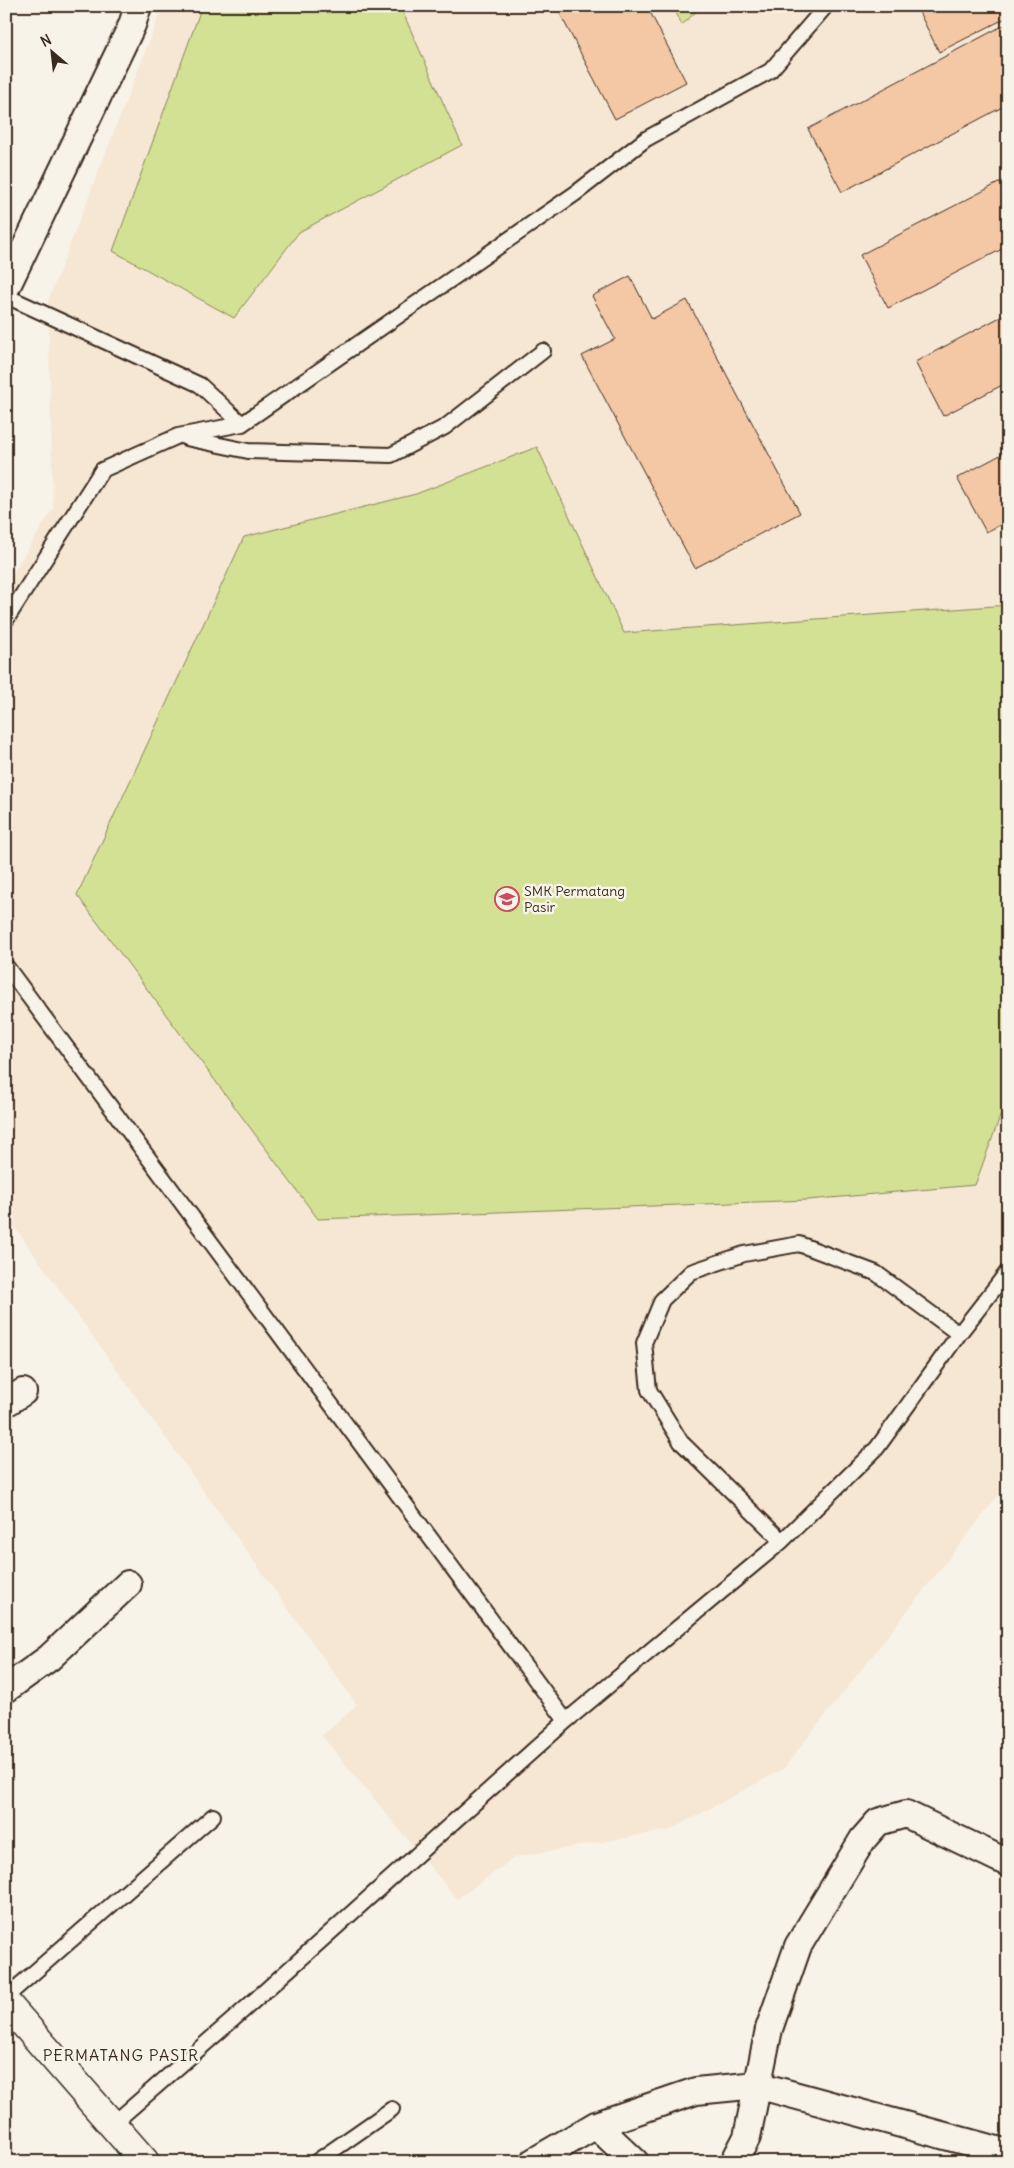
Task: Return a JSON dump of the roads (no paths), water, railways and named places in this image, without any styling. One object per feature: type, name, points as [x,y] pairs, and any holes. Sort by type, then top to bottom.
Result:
[{"type":"main road","points":[[6,2004],[146,2162]]},
{"type":"street","points":[[6,288],[132,25],[138,6]]},
{"type":"street","points":[[6,1689],[48,1658],[128,1584]]},
{"type":"street","points":[[734,2162],[747,2137],[769,2029],[798,1946],[863,1839],[878,1822],[906,1814],[1008,1863]]},
{"type":"street","points":[[533,2162],[596,2126],[696,2091],[757,2085],[1006,2149]]},
{"type":"street","points":[[596,2126],[635,2162]]},
{"type":"lane","points":[[6,620],[102,470],[178,436],[242,424],[576,193],[646,139],[770,71],[826,6]]},
{"type":"lane","points":[[6,296],[200,386],[242,424]]},
{"type":"lane","points":[[178,436],[248,451],[392,456],[444,427],[543,351]]},
{"type":"lane","points":[[6,966],[566,1721]]},
{"type":"lane","points":[[782,1541],[681,1442],[649,1390],[644,1343],[662,1300],[690,1272],[744,1254],[799,1244],[876,1273],[959,1334]]},
{"type":"lane","points":[[114,2124],[566,1721],[782,1541],[877,1448],[959,1334],[1008,1271]]},
{"type":"lane","points":[[6,1997],[213,1816]]},
{"type":"lane","points":[[316,2162],[392,2109]]},
{"type":"place","name":"SMK Permatang Pasir","points":[[507,899]]},
{"type":"district","name":"PERMATANG PASIR","points":[[121,2055]]}]
